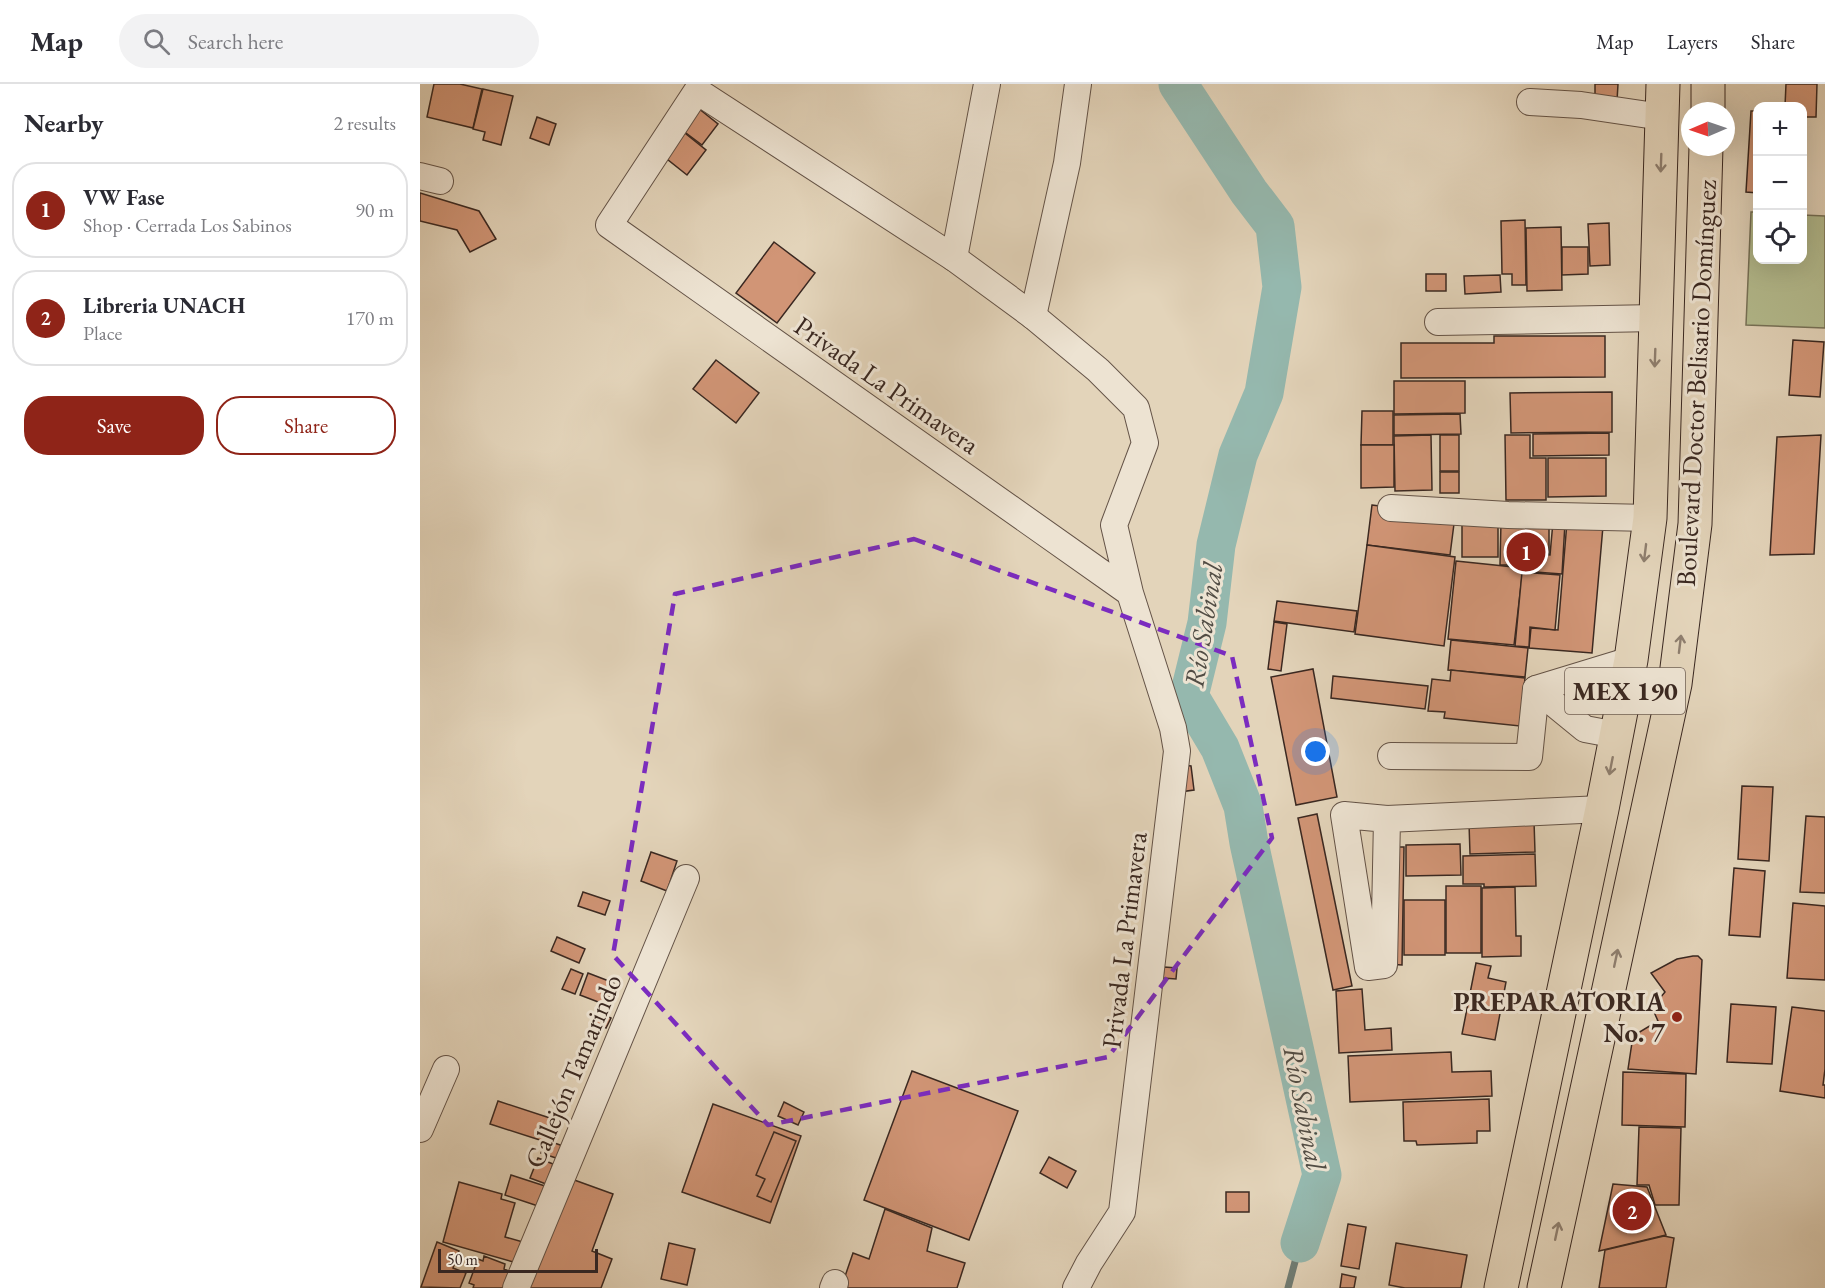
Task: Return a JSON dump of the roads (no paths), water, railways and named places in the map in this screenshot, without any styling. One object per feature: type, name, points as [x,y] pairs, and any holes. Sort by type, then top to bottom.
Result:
[{"type":"main road","name":"Boulevard Doctor Belisario Domínguez","points":[[1501,1288],[1602,809],[1631,660],[1650,518],[1664,84]]},
{"type":"main road","points":[[1708,84],[1708,102]]},
{"type":"main road","name":"Boulevard Doctor Belisario Domínguez","points":[[1544,1288],[1675,684],[1695,524],[1706,156]]},
{"type":"street","points":[[954,258],[987,84]]},
{"type":"street","points":[[1033,316],[1066,163],[1078,84]]},
{"type":"street","name":"Privada La Primavera","points":[[1076,1288],[1089,1263],[1122,1212],[1177,751],[1173,728],[1130,593],[1114,525],[1145,443],[1136,408],[1098,370],[1033,316],[954,258],[697,91],[609,225],[1130,593]]},
{"type":"street","points":[[1530,102],[1581,95],[1662,117]]},
{"type":"street","points":[[1438,322],[1656,318]]},
{"type":"street","points":[[1391,508],[1650,518]]},
{"type":"street","points":[[1536,689],[1631,660]]},
{"type":"street","points":[[1536,689],[1585,729],[1617,735]]},
{"type":"street","points":[[1391,756],[1528,757],[1536,689]]},
{"type":"street","points":[[1387,819],[1384,965],[1368,967],[1344,815],[1387,819],[1602,809]]},
{"type":"street","name":"Callejón Tamarindo","points":[[516,1288],[686,878]]},
{"type":"street","points":[[420,1129],[446,1069]]},
{"type":"waterway","name":"Río Sabinal","points":[[1178,84],[1249,192],[1275,226],[1282,287],[1264,393],[1238,455],[1216,545],[1207,623],[1189,696],[1220,748],[1243,806],[1249,843],[1322,1175],[1300,1243]]},
{"type":"waterway","name":"Río Sabinal","points":[[1288,1288],[1300,1243]]},
{"type":"place","name":"VW Fase","points":[[1526,552]]},
{"type":"place","name":"PREPARATORIA No. 7","points":[[1677,1017]]},
{"type":"place","name":"Libreria UNACH","points":[[1632,1211]]}]
